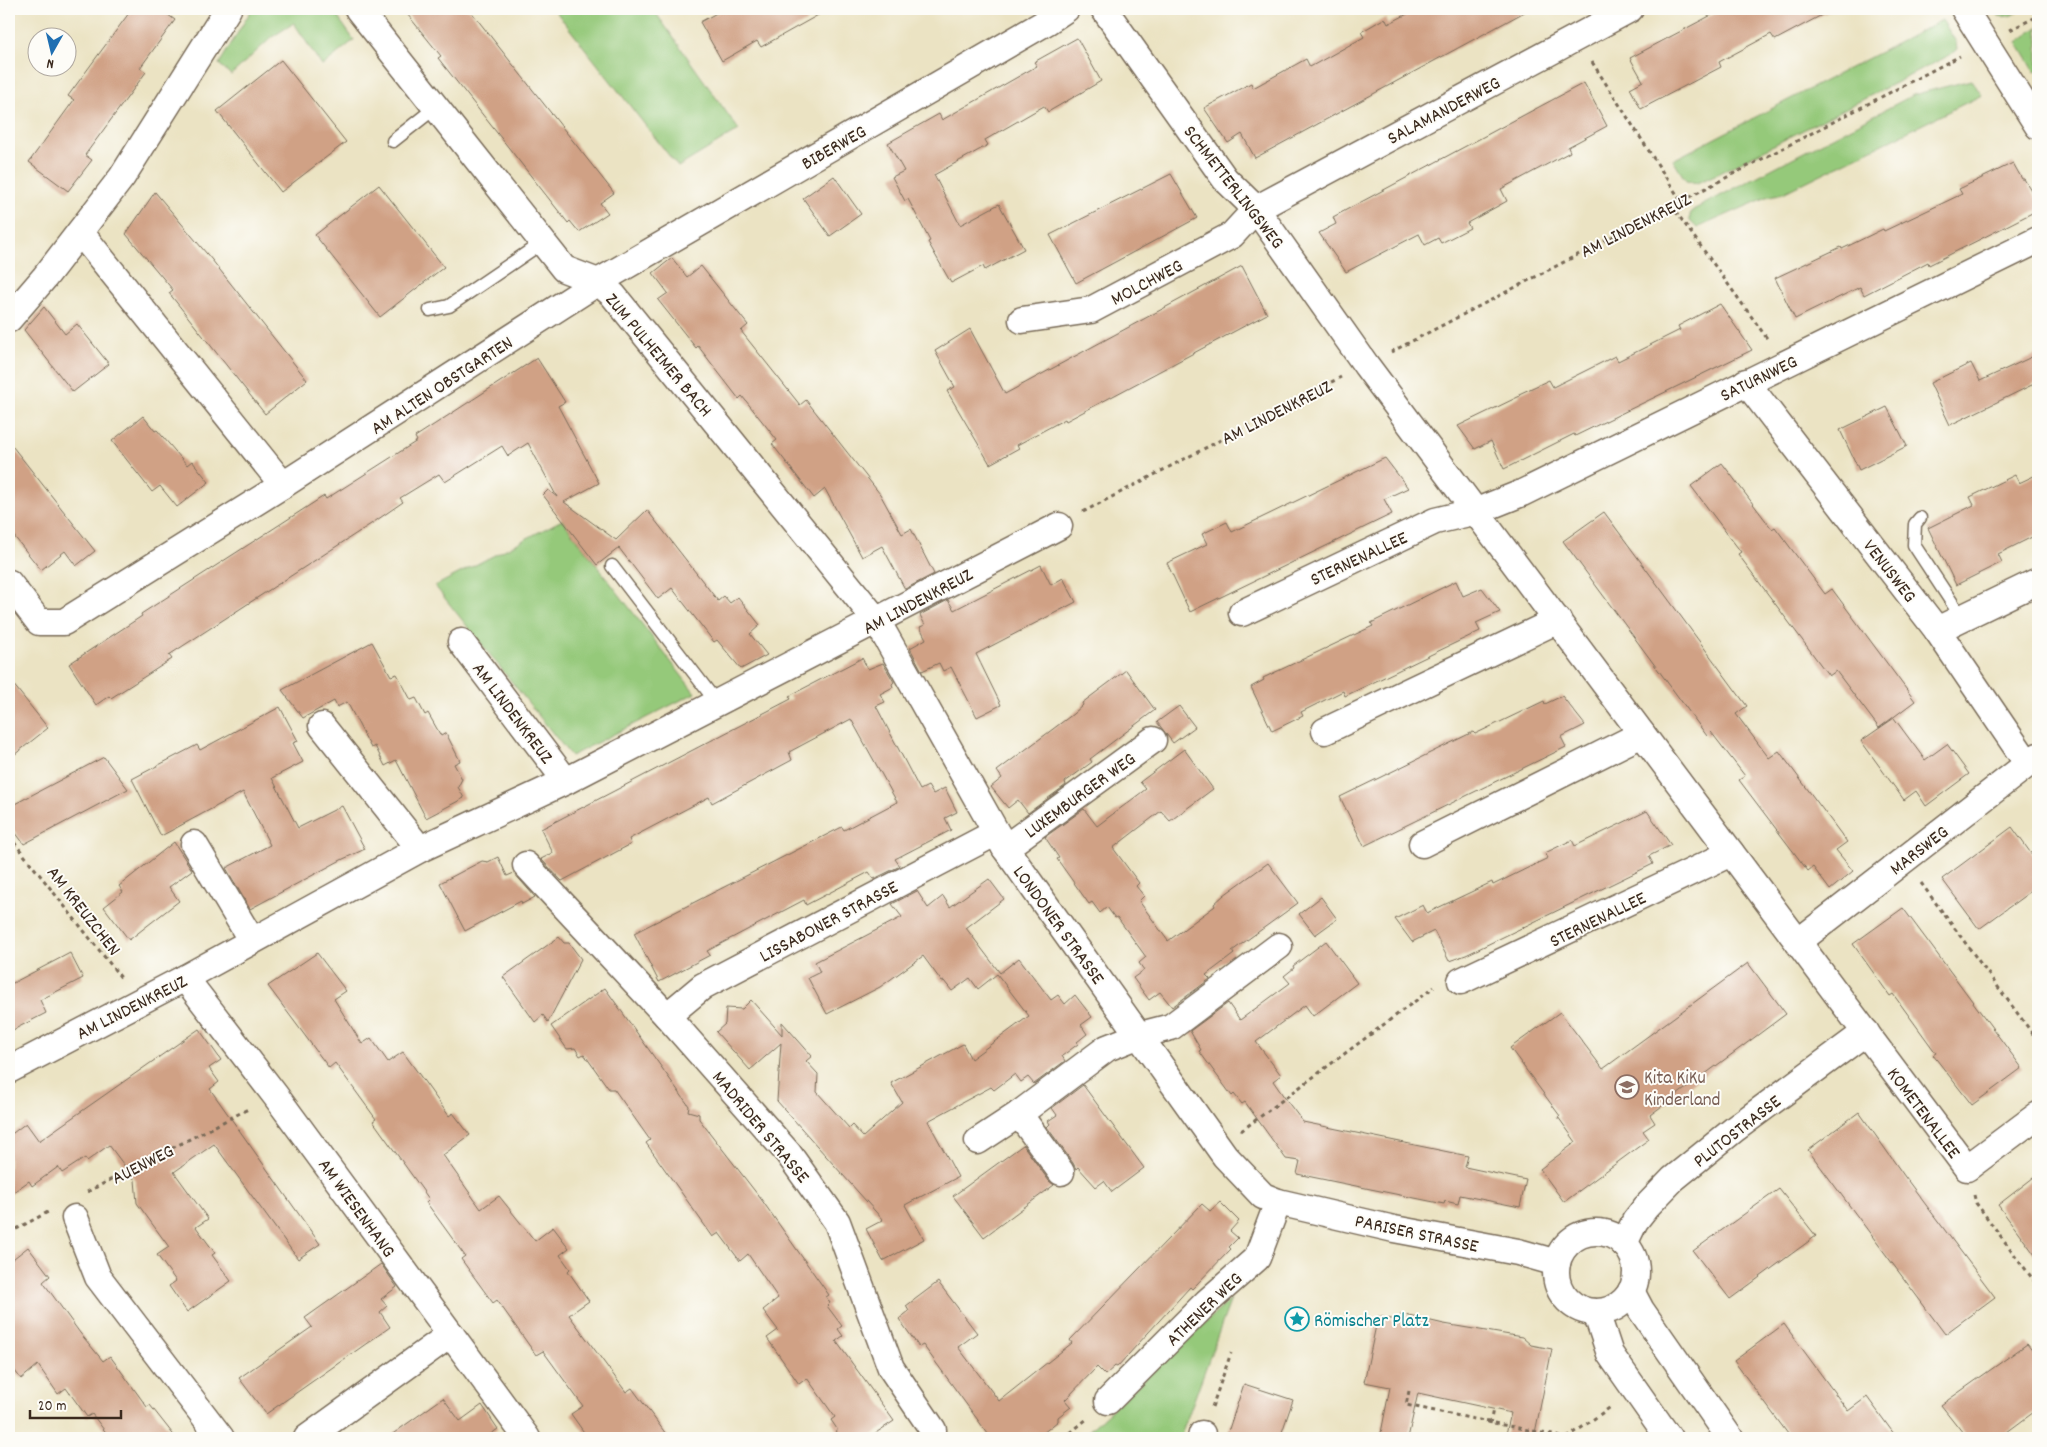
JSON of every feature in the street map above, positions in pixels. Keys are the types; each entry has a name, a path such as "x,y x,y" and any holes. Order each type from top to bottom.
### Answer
{"street":[{"path":"9,319 122,177 228,9"},
{"name":"ZUM PULHEIMER BACH","path":"358,9 564,269 598,282 614,295 877,621"},
{"name":"BIBERWEG","path":"598,282 1040,26 1066,9"},
{"name":"SCHMETTERLINGSWEG","path":"1104,9 1225,179 1256,209 1366,365"},
{"name":"SALAMANDERWEG","path":"1256,209 1576,38 1602,15 1630,9"},
{"path":"1964,9 2038,126"},
{"name":"MOLCHWEG","path":"1022,320 1091,310 1232,235 1256,209"},
{"path":"80,232 283,485"},
{"name":"SATURNWEG","path":"1477,511 1522,492 2038,240"},
{"name":"AM ALTEN OBSTGARTEN","path":"9,583 40,622 64,622 283,485 598,282"},
{"path":"1366,365 1866,1032"},
{"name":"VENUSWEG","path":"1746,382 1937,630 2033,760"},
{"name":"STERNENALLEE","path":"1242,612 1435,521 1477,511"},
{"name":"AM LINDENKREUZ","path":"9,1070 185,978 420,850 566,781 1059,526"},
{"path":"1937,630 2038,581"},
{"path":"1325,731 1558,620"},
{"name":"LONDONER STRASSE","path":"877,621 1000,840 1140,1034 1160,1066 1219,1148 1263,1196 1278,1202"},
{"name":"AM LINDENKREUZ","path":"461,642 566,781"},
{"path":"322,726 420,850"},
{"path":"1422,844 1642,734"},
{"name":"LUXEMBURGER WEG","path":"1000,840 1154,740"},
{"name":"MARSWEG","path":"1798,942 2033,760"},
{"name":"LISSABONER STRASSE","path":"667,1016 703,986 1000,840"},
{"path":"194,844 252,941"},
{"name":"STERNENALLEE","path":"1461,982 1731,853"},
{"name":"MADRIDER STRASSE","path":"526,865 667,1016 788,1153 837,1222 891,1368 933,1430"},
{"path":"978,1141 1019,1114 1107,1048 1140,1034 1171,1027 1279,946"},
{"name":"AM WIESENHANG","path":"185,978 275,1095 527,1438"},
{"name":"KOMETENALLEE","path":"1866,1032 1967,1168 2038,1115"},
{"name":"PLUTOSTRASSE","path":"1624,1244 1641,1214 1673,1179 1736,1128 1866,1032"},
{"path":"1019,1114 1061,1172"},
{"name":"PARISER STRASSE","path":"1278,1202 1394,1229 1518,1252 1557,1263"},
{"name":"ATHENER WEG","path":"1108,1401 1207,1302 1257,1258 1278,1202"},
{"path":"68,1208 98,1277 222,1438"},
{"path":"1591,1233 1603,1233 1614,1237 1624,1244 1632,1254 1635,1267 1635,1279 1631,1292 1616,1307 1605,1311 1594,1312 1572,1305 1558,1286 1556,1274 1557,1263 1569,1243 1580,1236 1591,1233"},
{"path":"1631,1292 1641,1310 1730,1438"},
{"path":"1594,1312 1610,1354 1669,1438"},
{"path":"306,1438 451,1334"}],"lane":[{"path":"393,141 436,107"},
{"path":"430,310 449,306 543,242"},
{"path":"1920,518 1914,524 1914,544 1962,618"},
{"path":"612,566 717,703"}],"path":[{"path":"1576,38 1681,201"},
{"name":"AM LINDENKREUZ","path":"1059,526 1119,492 1986,42"},
{"path":"1671,206 1785,364"},
{"name":"AM KREUZCHEN","path":"9,836 140,1002"},
{"path":"1904,860 2038,1041"},
{"path":"1219,1148 1446,978 1461,982"},
{"name":"AUENWEG","path":"9,1233 68,1208 275,1095"},
{"path":"1967,1168 1976,1202 2037,1280 2038,1286"},
{"path":"1201,1436 1231,1353"},
{"path":"1409,1391 1406,1406 1567,1438 1635,1390"},
{"path":"1490,1424 1493,1409"}],"green space":[{"path":"252,9 332,9 354,40 322,66 294,23 272,37 231,75 219,64"},
{"path":"554,9 653,9 739,130 678,167"},
{"path":"1995,9 2024,9 2012,15 1999,16"},
{"path":"1942,20 1956,42 1957,49 1950,55 1697,183 1686,181 1673,160"},
{"path":"2038,27 2038,70 2035,72 2017,42"},
{"path":"1971,80 1982,95 1783,193 1767,197 1697,228 1690,221 1690,215 1693,210 1913,95"},
{"path":"562,520 695,693 571,756 435,586"},
{"path":"1231,1299 1180,1438 1081,1438"}],"building":[{"path":"132,9 160,9 175,20 140,68 146,72 85,155 92,160 68,191 29,162 74,100 68,96"},
{"path":"403,9 469,9 614,193 600,203 608,213 579,232 570,221 568,223 438,58 441,56"},
{"path":"724,9 829,9 761,47 757,41 722,61 700,22"},
{"path":"1417,9 1530,9 1255,158 1242,134 1228,143 1204,108 1251,83 1253,88 1306,59 1310,67 1364,37 1361,32 1385,18 1388,24"},
{"path":"1723,9 1833,9 1775,40 1771,34 1719,62 1721,67 1641,109 1630,88 1643,81 1630,58"},
{"path":"1077,38 1101,81 1048,112 1044,106 985,140 988,145 934,175 960,225 999,204 1024,249 985,270 983,266 951,283 928,242 930,241 908,199 905,201 892,177 904,171 888,143 939,114 942,120 1037,66 1034,62"},
{"path":"281,60 346,142 281,192 217,111"},
{"path":"1584,83 1607,126 1568,147 1570,152 1501,189 1507,201 1467,223 1470,228 1441,243 1438,238 1425,245 1419,234 1346,272 1319,233 1336,224 1333,217"},
{"path":"2013,163 2038,201 2038,210 1929,265 1928,262 1864,295 1860,287 1795,319 1775,278 1841,247 1842,249 1883,229 1884,231 1962,194 1959,189"},
{"path":"1171,174 1197,218 1076,283 1050,235"},
{"path":"834,176 861,214 830,236 803,198"},
{"path":"379,185 444,267 380,317 315,235"},
{"path":"155,192 212,260 307,380 265,414 169,293 173,290 126,234"},
{"path":"672,258 687,277 701,266 748,325 741,331 800,405 806,400 880,494 902,534 911,529 934,574 905,589 882,546 862,557 825,489 814,498 772,444 777,440 742,396 739,399 698,346 696,348 658,300 668,293 653,273"},
{"path":"1242,266 1267,314 1066,421 1065,419 1017,445 1019,448 990,464 947,391 955,387 935,351 970,329 1005,394"},
{"path":"1720,304 1752,350 1575,436 1574,434 1504,469 1491,441 1475,449 1458,426 1549,380 1553,387 1615,356 1618,361 1680,330 1678,326"},
{"path":"44,307 65,334 77,324 109,364 73,392 24,330"},
{"path":"2038,354 2038,382 1950,425 1930,383 1971,363 1980,381"},
{"path":"537,358 565,402 558,406 599,483 564,502 616,540 647,510 718,601 724,596 730,603 738,597 760,625 750,634 767,655 741,669 717,640 714,642 672,588 658,599 619,548 597,565 543,495 548,490 557,497 528,443 508,456 502,446 445,482 439,474 400,498 403,502 374,522 169,655 172,659 111,698 109,696 96,705 69,664 142,616 141,614 324,496 326,499 417,441 415,437"},
{"path":"1887,407 1907,446 1859,470 1840,430"},
{"path":"143,416 187,465 192,461 209,482 177,507 160,486 152,492 112,441"},
{"path":"9,442 95,551 76,566 65,551 41,570 9,530"},
{"path":"1385,458 1408,488 1384,499 1392,514 1190,612 1167,563 1207,544 1202,534 1227,522 1232,532"},
{"path":"1722,463 1772,529 1775,527 1825,594 1832,589 1915,701 1879,728 1836,671 1829,676 1738,554 1741,552 1691,486"},
{"path":"2038,474 2038,534 1998,554 2002,562 1956,585 1928,528 1974,505 1970,497 2015,475 2019,483"},
{"path":"1604,512 1747,706 1736,714 1769,758 1779,751 1847,842 1836,850 1853,871 1830,890 1813,867 1808,871 1739,780 1745,776 1711,732 1707,736 1563,541"},
{"path":"1041,565 1051,585 1063,578 1076,602 976,654 1001,705 977,717 951,667 943,671 939,663 922,671 910,648 926,639 920,627 925,625 920,615 948,600 954,610"},
{"path":"1456,581 1463,596 1482,588 1500,612 1476,623 1480,631 1345,696 1343,691 1301,712 1303,716 1272,731 1251,687 1264,680 1263,678 1373,626 1371,623"},
{"path":"372,642 391,676 397,674 411,700 416,698 425,715 428,713 441,736 446,733 460,761 454,764 462,779 458,787 464,798 426,818 396,760 385,766 375,746 371,748 347,702 337,707 334,701 303,718 282,690"},
{"path":"862,658 868,669 883,663 894,682 892,684 893,687 880,694 885,702 876,706 920,790 928,786 933,794 945,788 957,812 945,818 951,830 895,859 900,866 874,879 869,872 806,905 804,900 707,951 710,955 659,982 634,933 842,827 844,830 897,802 851,719 789,752 792,760 712,803 709,797 629,839 631,844 562,881 541,859 553,853 541,829 791,699 789,696"},
{"path":"1126,670 1155,710 1090,759 1092,762 1065,782 1066,785 1028,813 1018,800 1008,808 991,787 1002,778 997,771 1073,714 1083,705 1082,703"},
{"path":"9,679 48,728 9,759"},
{"path":"1562,696 1585,725 1561,737 1566,747 1364,846 1340,797 1473,732 1475,734 1544,701 1545,704"},
{"path":"1179,706 1195,727 1173,743 1157,722"},
{"path":"280,707 298,741 293,743 303,762 272,778 298,828 342,806 365,849 250,909 226,868 270,845 243,792 161,836 132,779 197,745 200,750"},
{"path":"1894,718 1925,760 1947,744 1969,774 1926,806 1916,791 1904,800 1861,741"},
{"path":"1184,749 1213,789 1170,821 1161,811 1113,848 1139,883 1136,886 1144,896 1139,901 1168,941 1215,906 1214,904 1224,895 1268,863 1298,903 1232,951 1234,954 1206,975 1210,979 1172,1007 1160,992 1149,1000 1133,978 1144,970 1139,963 1146,957 1117,917 1115,918 1107,907 1100,913 1092,902 1089,904 1057,859 1059,858 1045,837 1084,809 1097,826 1146,789 1140,782"},
{"path":"104,757 128,789 24,844 9,824 9,807"},
{"path":"1647,811 1671,845 1649,856 1653,864 1466,955 1449,961 1434,931 1412,942 1395,919 1423,905 1427,913 1492,882 1493,885 1548,858 1545,853 1572,840 1575,846"},
{"path":"2012,827 2038,863 2038,886 1979,929 1942,879"},
{"path":"174,842 192,870 169,887 179,901 129,940 104,907 123,892 119,886"},
{"path":"498,857 507,876 514,873 535,897 522,904 521,901 465,931 440,883 482,861 488,862"},
{"path":"989,879 1004,899 966,928 1000,973 1019,958 1051,1000 1058,995 1065,1004 1075,995 1092,1017 1081,1025 1087,1034 1077,1042 1078,1044 1062,1056 1065,1061 1034,1084 1028,1077 1021,1082 1015,1074 994,1090 991,1087 928,1121 958,1177 905,1205 924,1239 883,1261 866,1229 883,1220 777,1101 781,1043 750,1070 716,1032 725,1024 726,1008 742,1009 751,1000 782,1035 782,1022 812,1056 806,1061 818,1074 817,1092 849,1128 852,1125 863,1137 902,1102 891,1083 963,1044 971,1059 1029,1016 997,974 978,989 970,978 952,991 944,981 942,982 923,956 880,987 827,1014 808,978 820,972 815,962 902,917 892,904 917,891 928,908 943,896 950,907"},
{"path":"1321,897 1337,919 1315,935 1299,914"},
{"path":"1903,908 2022,1068 1972,1105 1933,1055 1936,1053 1893,994 1890,996 1853,944"},
{"path":"559,937 564,943 569,943 581,959 548,1022 543,1015 535,1022 503,977"},
{"path":"1326,941 1357,983 1313,1016 1305,1005 1256,1042 1281,1075 1273,1081 1287,1101 1303,1122 1468,1156 1465,1167 1526,1180 1520,1207 1460,1195 1458,1204 1445,1201 1444,1204 1297,1174 1300,1161 1286,1159 1245,1102 1242,1104 1234,1094 1232,1096 1199,1051 1201,1050 1190,1031 1228,1003 1240,1020 1290,983 1284,976 1294,968 1293,966"},
{"path":"70,953 83,978 40,1000 46,1013 9,1032 9,985"},
{"path":"317,953 346,991 334,999 362,1044 371,1038 388,1062 403,1052 449,1116 453,1113 470,1135 443,1155 481,1209 499,1196 535,1241 553,1227 569,1248 560,1255 570,1269 568,1271 589,1301 569,1315 626,1392 632,1388 669,1438 588,1438 571,1414 583,1406 543,1351 536,1355 497,1300 493,1303 461,1259 465,1256 426,1202 429,1199 373,1121 376,1119 335,1063 329,1068 268,986"},
{"path":"1748,963 1786,1014 1650,1115 1655,1123 1643,1131 1649,1139 1564,1202 1540,1169 1576,1142 1558,1117 1560,1116 1510,1048 1560,1012 1603,1069"},
{"path":"605,988 689,1106 688,1111 699,1114 699,1119 761,1199 829,1295 826,1297 830,1303 827,1306 842,1326 838,1329 843,1336 836,1341 894,1421 868,1438 836,1438 837,1429 831,1420 835,1417 807,1378 799,1384 767,1338 778,1330 763,1310 778,1298 748,1254 740,1261 719,1233 713,1237 646,1143 650,1140 614,1089 609,1089 584,1054 580,1056 575,1048 567,1049 551,1026"},
{"path":"199,1029 221,1060 209,1068 219,1082 210,1089 320,1244 298,1259 214,1144 174,1172 208,1219 196,1227 215,1253 212,1255 231,1281 187,1312 169,1286 176,1281 157,1255 169,1247 137,1203 135,1180 109,1145 87,1161 85,1158 62,1173 58,1167 32,1186 29,1181 9,1195 9,1136 26,1123 39,1141"},
{"path":"1083,1085 1144,1168 1112,1192 1104,1181 1096,1187 1078,1167 1076,1169 1047,1127 1050,1124 1048,1121 1057,1115 1052,1108"},
{"path":"1859,1112 1995,1297 1945,1334 1808,1150"},
{"path":"1023,1145 1049,1181 1054,1185 984,1237 953,1196"},
{"path":"2038,1174 2038,1259 1998,1205"},
{"path":"1779,1189 1816,1236 1730,1299 1693,1251"},
{"path":"1220,1202 1239,1221 1230,1231 1238,1238 1229,1247 1231,1249 1192,1289 1190,1287 1117,1367 1115,1366 1105,1375 1097,1367 1065,1400 1071,1407 1058,1417 1058,1421 1037,1438 991,1438 923,1345 919,1347 899,1319 909,1311 906,1306 938,1282 977,1333 958,1347 999,1401 1072,1343 1070,1340 1202,1204 1210,1211"},
{"path":"28,1247 50,1276 43,1282 80,1333 103,1361 110,1356 147,1407 150,1405 176,1438 110,1438 92,1414 87,1417 66,1388 58,1394 38,1365 21,1379 9,1363 9,1262"},
{"path":"381,1264 397,1287 381,1299 387,1306 380,1312 390,1327 266,1414 239,1378 312,1327 305,1318"},
{"path":"1401,1314 1444,1324 1522,1337 1531,1345 1552,1349 1534,1438 1505,1438 1511,1413 1418,1393 1408,1438 1380,1438 1390,1387 1364,1382 1378,1316 1400,1321"},
{"path":"1784,1324 1848,1411 1867,1397 1897,1438 1791,1438 1734,1361"},
{"path":"2027,1344 2038,1358 2038,1409 1999,1438 1967,1438 1941,1405"},
{"path":"1244,1384 1293,1400 1280,1438 1226,1438"},
{"path":"443,1398 460,1421 482,1405 498,1429 485,1438 387,1438"}],"place":[{"name":"Kita KiKu Kinderland","path":"1627,1087"},
{"name":"Römischer Platz","path":"1297,1319"}]}
